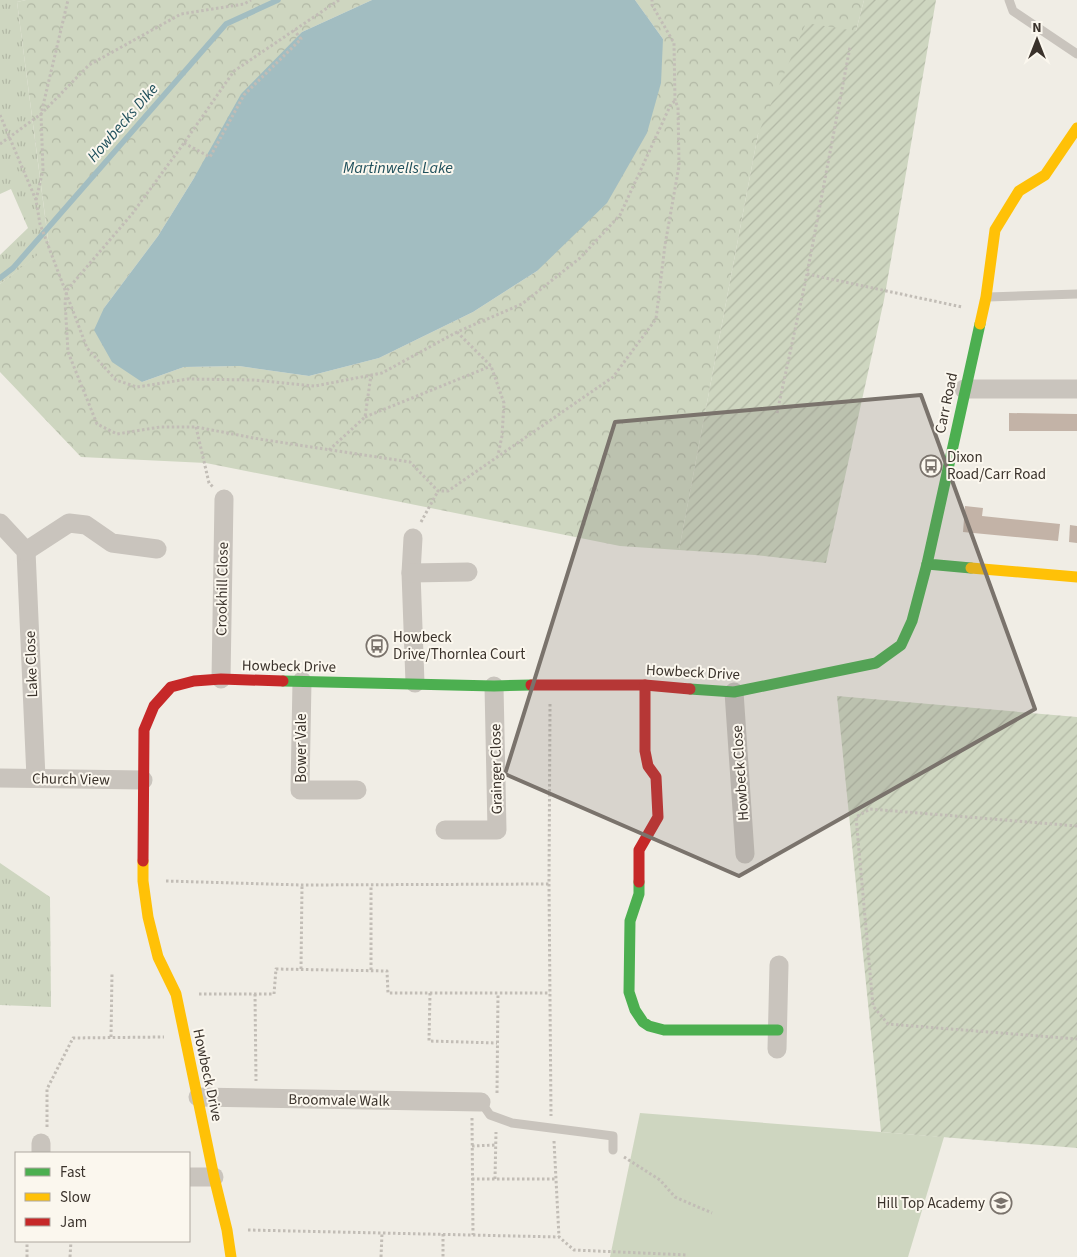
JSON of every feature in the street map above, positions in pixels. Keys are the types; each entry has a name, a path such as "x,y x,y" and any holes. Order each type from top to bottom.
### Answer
{"street":[{"name":"Carr Road","path":"927,564 964,388 986,297 995,230 1019,191 1045,175 1077,128"},
{"path":"964,388 1077,389"},
{"name":"Crookhill Close","path":"221,679 224,499"},
{"path":"0,522 26,551 69,523 86,525 112,543 157,549"},
{"path":"413,538 411,573 415,683"},
{"name":"Lake Close","path":"26,551 36,778"},
{"path":"927,564 1077,577"},
{"name":"Howbeck Drive","path":"231,1257 227,1230 214,1177 176,994 158,956 148,917 142,881 144,730 154,706 171,687 194,680 221,679 494,686 551,684 645,685 734,692 876,663 901,646 912,621 927,564"},
{"path":"411,573 468,572"},
{"name":"Bower Vale","path":"302,682 300,790 356,790"},
{"path":"645,685 644,751 648,766 656,777 658,818 639,850 639,894 630,922 629,992 631,1001 640,1018 648,1025 664,1030 778,1030"},
{"name":"Grainger Close","path":"445,830 497,830 494,686"},
{"name":"Howbeck Close","path":"734,692 746,854"},
{"name":"Church View","path":"0,778 142,780"},
{"path":"777,1049 779,965"},
{"name":"Broomvale Walk","path":"198,1097 476,1102"},
{"path":"190,1177 214,1177"}],"lane":[{"path":"1009,0 1013,11 1077,54"},
{"path":"986,297 1077,294"},
{"path":"476,1102 490,1115 512,1123 613,1136 613,1150"}],"path":[{"path":"36,200 43,170 41,114 68,0"},
{"path":"0,144 41,114 89,65 181,14 244,4 251,0"},
{"path":"339,0 234,71 132,214 67,290 65,301 68,352 96,424 117,434 160,427 196,427 410,462 438,491 448,491 613,377 656,319 664,245 678,166 678,106 675,101 674,43 652,5 652,0"},
{"path":"184,143 210,157 244,95 301,39 294,30"},
{"path":"777,413 807,274 850,47"},
{"path":"0,115 36,200 40,224 67,290 87,348 116,380 137,387 188,379 254,380 315,386 382,372 457,332 522,304 580,258 620,215 671,104 675,101"},
{"path":"807,274 982,311"},
{"path":"457,332 490,366 504,403 502,436 498,455"},
{"path":"328,450 366,417 490,366"},
{"path":"366,417 372,375"},
{"path":"196,427 209,483 224,499"},
{"path":"413,538 438,491"},
{"path":"551,684 549,884 551,1128 554,1142 559,1237"},
{"path":"1077,826 870,809 856,817 873,1006 888,1024 1077,1039"},
{"path":"142,881 302,886 549,884"},
{"path":"370,970 372,885"},
{"path":"301,969 302,886"},
{"path":"176,994 274,994 276,969 387,971 388,993 550,993"},
{"path":"111,1037 112,974"},
{"path":"430,993 429,1042 497,1043"},
{"path":"495,1179 498,993"},
{"path":"255,994 256,1098"},
{"path":"41,1148 47,1138 47,1089 73,1038 185,1036"},
{"path":"473,1235 472,1146 476,1102"},
{"path":"472,1146 496,1146"},
{"path":"613,1150 660,1180 675,1197 712,1213"},
{"path":"472,1179 556,1179"},
{"path":"227,1230 559,1237 574,1250 688,1255"},
{"path":"381,1257 382,1233"},
{"path":"443,1234 443,1257"},
{"path":"27,1242 27,1257"},
{"path":"70,1257 71,1242"}],"highlighted area":[{"path":"921,395 1035,709 739,876 505,774 615,422"}],"green space":[{"path":"0,0 26,0 17,2 49,247 0,284 0,255 28,228 11,189 0,194"},
{"path":"26,0 372,0 302,32 194,178 158,236 104,308 142,382 184,367 239,366 309,376 379,358 473,312 537,271 663,39 635,0 864,0 856,31 758,134 679,550 620,546 206,463 81,457 0,372 0,284 49,246 17,2"},
{"path":"864,0 936,0 884,300 826,563 755,555 679,550 758,134 806,23 856,31"},
{"path":"837,696 1077,717 1077,1148 881,1132"},
{"path":"0,863 50,897 51,1007 0,1005"},
{"path":"640,1113 944,1137 908,1257 610,1257"}],"water":[{"name":"Martinwells Lake","path":"372,0 635,0 663,39 661,83 647,133 607,203 537,271 473,312 379,358 309,376 239,366 184,367 142,382 112,362 94,330 104,308 158,236 194,178 241,94 302,32"}],"building":[{"path":"1009,413 1077,414 1077,431 1009,431"},
{"path":"965,506 983,508 982,516 1060,524 1058,541 963,532"},
{"path":"1070,525 1077,526 1077,543 1069,542"}],"waterway":[{"name":"Howbecks Dike","path":"0,278 13,268 226,24 278,0"}],"traffic: fast":[{"path":"971,568 927,564 980,324"},
{"path":"690,689 734,692 876,663 901,645 912,621 927,564"},
{"path":"283,681 494,686 531,685"},
{"path":"639,882 639,894 630,921 629,992 635,1010 643,1022 649,1026 664,1030 778,1030"}],"traffic: slow":[{"path":"980,324 986,297 995,230 1019,191 1045,175 1077,128"},
{"path":"971,568 1077,577"},
{"path":"143,861 143,881 148,917 158,957 176,994 214,1177 227,1230 231,1257"}],"traffic: jam":[{"path":"143,861 144,730 154,706 171,687 194,681 221,679 283,681"},
{"path":"531,685 645,685 690,689"},
{"path":"639,882 639,850 658,817 656,777 648,766 645,751 645,685"}],"place":[{"name":"Dixon Road/Carr Road","path":"931,466"},
{"name":"Howbeck Drive/Thornlea Court","path":"377,646"},
{"name":"Hill Top Academy","path":"1001,1203"}]}
